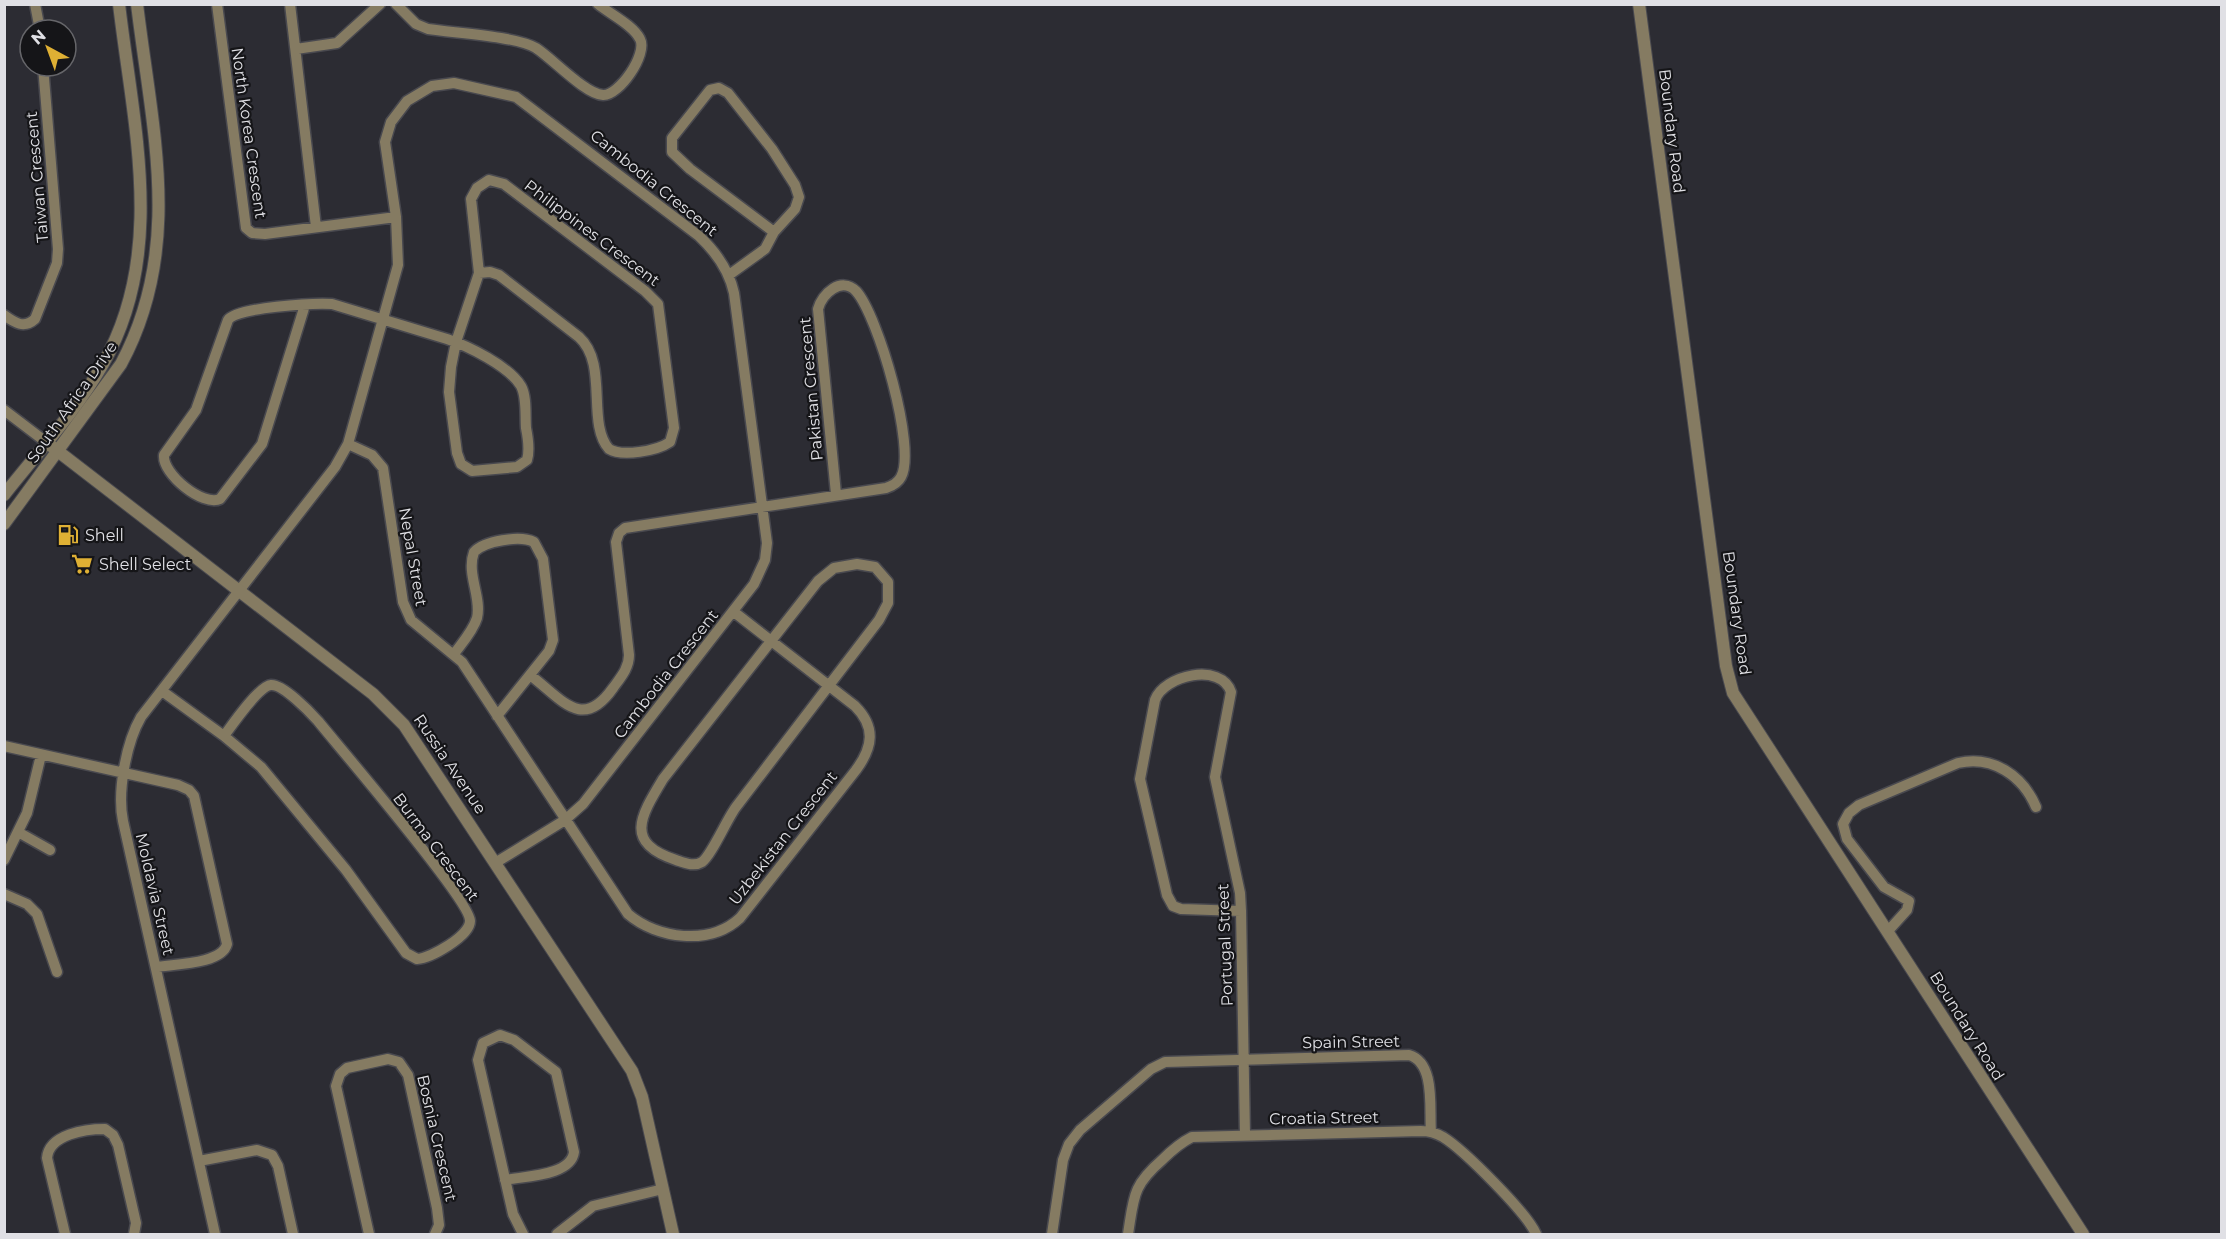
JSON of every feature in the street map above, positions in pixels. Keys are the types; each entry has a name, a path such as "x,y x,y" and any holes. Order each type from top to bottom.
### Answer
{"street":[{"name":"South Africa Drive","path":"4,495 103,364 124,321 136,277 141,241 142,204 119,4"},
{"name":"South Africa Drive","path":"4,524 107,387 129,350 146,310 154,274 160,208 137,4"},
{"name":"North Korea Crescent","path":"217,4 246,228 257,235 396,218"},
{"path":"290,4 316,227"},
{"path":"296,49 337,43 380,4"},
{"path":"396,4 416,24 428,29 533,47 590,89 606,95 614,92 623,82 641,55 642,46 636,34 598,4"},
{"name":"Boundary Road","path":"1639,4 1729,681 1744,714 1888,931 2021,1143 2083,1234"},
{"name":"Taiwan Crescent","path":"4,315 19,324 28,324 35,319 58,255 44,78"},
{"name":"Cambodia Crescent","path":"240,591 334,467 348,444 398,265 396,218 386,142 391,122 407,101 422,90 443,84 466,84 510,94 541,113 699,236 717,255 729,275 734,293 767,543 765,560 754,584 734,612 590,796 565,820 495,863"},
{"path":"729,275 756,258 765,249 774,232 795,209 798,192 772,148 728,93 719,88 710,90 672,138 671,149 681,162 774,232"},
{"name":"Philippines Crescent","path":"456,342 484,356 522,388 529,453 527,460 520,465 472,471 464,467 459,460 449,392 456,342 478,273 471,199 482,183 494,180 504,184 645,291 658,304 674,428 671,441 661,447 622,452 609,449 602,435 590,349 579,337 498,275 490,272 478,273"},
{"name":"Pakistan Crescent","path":"530,675 580,710 590,710 598,706 625,672 629,659 616,549 619,533 625,528 891,486 901,477 904,462 902,433 885,351 860,297 854,289 845,286 835,288 825,294 818,309 836,494"},
{"path":"305,305 262,444 220,499 206,500 178,481 166,468 164,459 167,449 196,410 225,325 234,314 305,305 332,304 456,342"},
{"path":"4,410 46,442"},
{"name":"Russia Avenue","path":"46,442 373,694 399,718 632,1071 642,1097 673,1234"},
{"name":"Nepal Street","path":"348,444 372,455 383,468 405,610 415,624 454,654 565,820"},
{"path":"454,654 474,624 477,614 472,565 474,552 489,544 530,540 541,552 554,634 549,651 497,716"},
{"path":"866,564 881,571 888,582 890,591 885,609 736,807 704,861 690,864 648,848 642,840 641,831 653,795 771,641 818,581 830,570 839,566 866,564"},
{"name":"Moldavia Street","path":"215,1234 120,807 136,726 240,591"},
{"name":"Uzbekistan Crescent","path":"565,820 619,902 639,923 675,936 707,935 724,929 746,911 864,759 871,739 868,722 855,706 734,612"},
{"name":"Portugal Street","path":"1241,911 1187,910 1172,903 1167,895 1140,779 1155,700 1164,685 1211,674 1218,676 1229,687 1231,699 1215,777 1237,875 1241,911 1245,1135"},
{"name":"Burma Crescent","path":"162,691 224,736 261,767 346,870 406,953 417,959 430,956 467,930 470,923 468,912 432,861 318,722 299,703 276,686 264,687 224,736"},
{"path":"4,746 185,788 194,796 228,939 224,952 214,957 156,967"},
{"path":"4,860 27,813 41,754"},
{"path":"1888,931 1906,910 1909,901 1884,887 1847,839 1843,824 1849,813 1859,805 1958,763 1970,761 2014,773 2027,788 2036,807"},
{"path":"18,832 50,850"},
{"path":"4,894 27,904 37,914 57,972"},
{"path":"505,1180 563,1168 571,1161 574,1152 556,1072 514,1040 500,1035 483,1043 478,1060 505,1180 514,1220 523,1234"},
{"name":"Spain Street","path":"1052,1234 1065,1153 1080,1130 1159,1064 1180,1061 1413,1057 1426,1070 1431,1132"},
{"name":"Bosnia Crescent","path":"369,1234 336,1092 337,1080 347,1068 392,1059 403,1065 408,1075 437,1208 439,1225 435,1234"},
{"path":"65,1234 48,1153 52,1145 61,1138 99,1129 108,1130 118,1145 136,1223 134,1234"},
{"path":"1431,1132 1455,1147 1520,1209 1536,1234"},
{"name":"Croatia Street","path":"1128,1234 1133,1200 1140,1181 1178,1146 1192,1137 1431,1132"},
{"path":"199,1161 257,1150 272,1155 278,1166 293,1234"},
{"path":"556,1234 593,1206 663,1189"}],"place":[{"name":"Shell","path":"68,535"},
{"name":"Shell Select","path":"82,564"}]}
